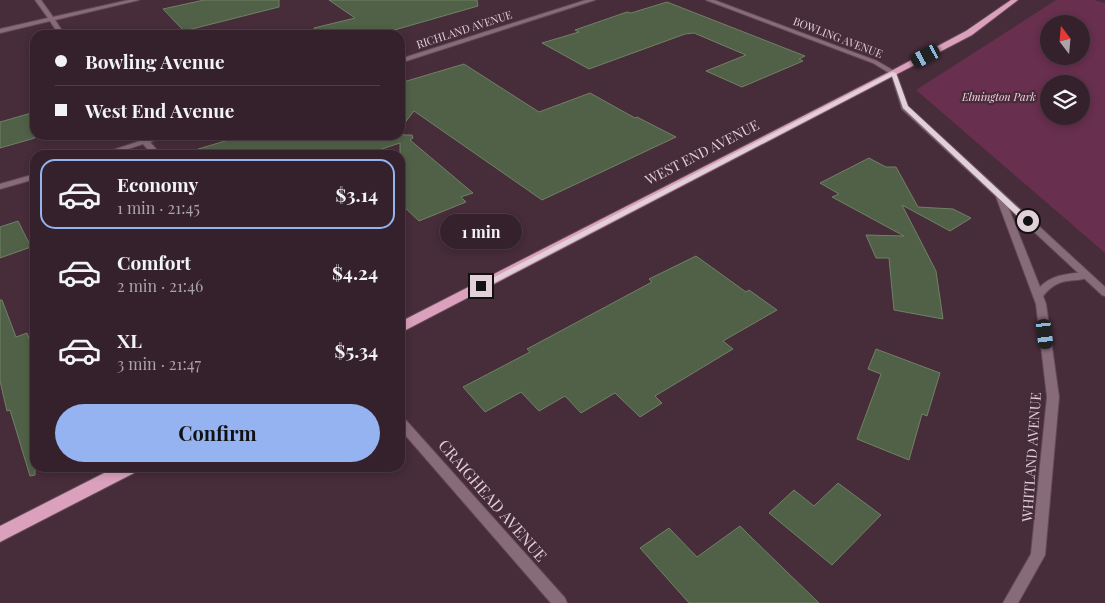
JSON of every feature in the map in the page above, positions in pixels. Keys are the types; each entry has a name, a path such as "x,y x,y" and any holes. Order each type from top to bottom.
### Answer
{"main road":[{"name":"WEST END AVENUE","path":"405,325 970,33 1016,0"},
{"path":"0,534 120,472"}],"street":[{"path":"38,0 58,30"},
{"path":"0,31 136,0"},
{"name":"RICHLAND AVENUE","path":"405,59 592,0"},
{"name":"BOWLING AVENUE","path":"709,0 876,62 894,73 905,107 1105,293"},
{"path":"114,150 137,140"},
{"path":"144,140 153,150"},
{"path":"0,187 30,178"},
{"name":"WHITLAND AVENUE","path":"999,194 1041,304 1053,397 1038,555 1010,603"},
{"path":"1038,296 1048,282 1063,277 1086,275"},
{"name":"CRAIGHEAD AVENUE","path":"405,427 560,603"}],"green space":[{"name":"Elmington Park","path":"1056,0 1094,0 1105,3 1105,253 916,90"}],"building":[{"path":"204,0 279,0 279,7 188,30 183,30 163,9"},
{"path":"329,0 477,0 478,6 394,30 314,30 314,28 355,18"},
{"path":"667,2 805,56 799,59 803,61 742,87 706,71 746,55 694,33 685,34 589,69 542,43 579,32 575,30 627,12 631,13"},
{"path":"464,64 539,112 590,93 635,118 637,117 676,137 542,200 414,111 405,123 405,82"},
{"path":"30,113 30,139 0,148 0,122"},
{"path":"405,135 412,135 413,138 410,140 473,193 461,197 466,202 419,221 405,208 405,150 400,150 400,143 379,150 195,150 228,140 405,140"},
{"path":"869,158 886,167 896,167 918,207 953,209 971,218 950,231 902,205 936,271 943,319 894,310 889,258 876,258 866,235 904,236 832,197 839,194 820,183"},
{"path":"18,221 30,247 0,258 0,227"},
{"path":"696,256 746,292 749,290 777,310 723,341 733,349 655,396 662,403 640,417 615,393 581,413 565,396 539,411 521,392 485,412 463,387 530,352 527,349 652,282 649,279"},
{"path":"0,300 2,300 16,337 27,333 30,341 30,472 35,472 35,475 30,476 10,410 7,411 0,381"},
{"path":"876,349 940,373 927,416 922,414 909,460 857,439 881,374 868,369"},
{"path":"838,483 881,515 832,565 769,513 794,490 814,506"},
{"path":"740,526 819,603 689,603 640,548 669,528 697,557"}],"route":[{"path":"481,286 894,73 905,107 1028,221"}]}
